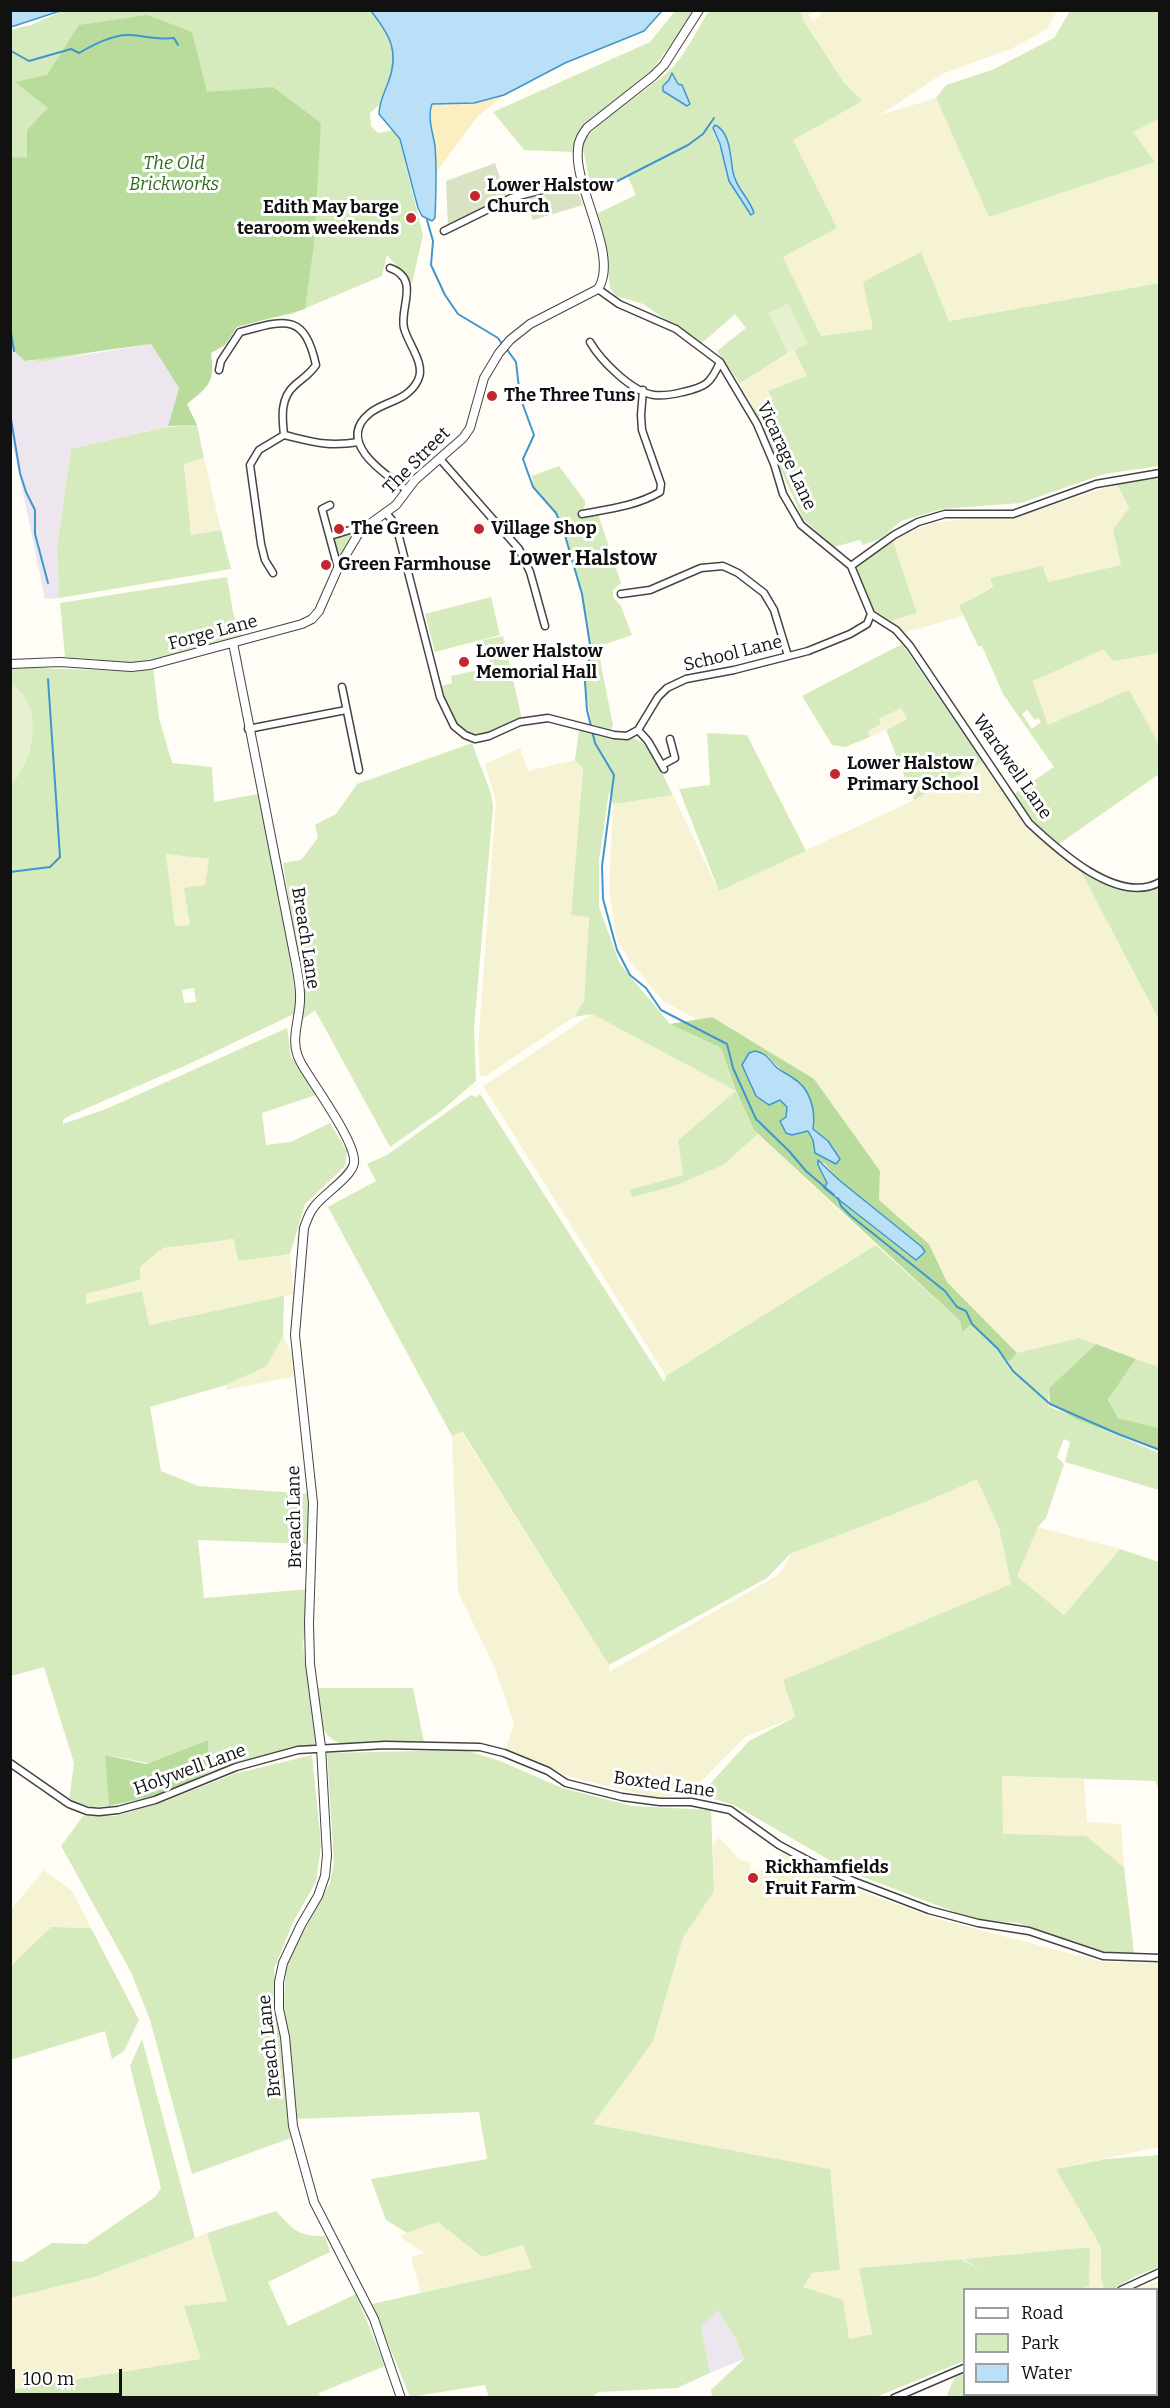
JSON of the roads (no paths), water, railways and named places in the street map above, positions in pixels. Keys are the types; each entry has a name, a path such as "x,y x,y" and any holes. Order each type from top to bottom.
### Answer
{"street":[{"path":"598,289 602,278 602,256 577,157 579,140 587,128 664,65 699,10"},
{"path":"444,231 511,198 584,183"},
{"path":"390,268 396,270 406,282 404,327 420,366 419,379 406,395 369,413 359,428 359,442 368,458 407,490"},
{"name":"The Street","path":"367,525 396,505 426,469 463,438 470,428 484,378 510,340 530,324 598,289"},
{"name":"Vicarage Lane","path":"598,289 619,304 676,329 720,362 757,424 783,494 801,525 850,566 871,614"},
{"path":"219,370 221,361 240,332 291,323 302,329 312,345 316,365 284,399 282,417 284,435"},
{"path":"590,342 599,357 607,364 643,390 654,395 698,389 712,381 720,362"},
{"path":"582,514 647,500 660,492 661,484 642,430 640,415 643,390"},
{"path":"273,573 265,560 261,544 250,465 259,450 284,435 318,445 359,442"},
{"path":"440,459 519,549 530,572 545,626"},
{"path":"850,566 910,526 945,514 1013,514 1096,484 1160,473"},
{"path":"330,505 322,509 338,568"},
{"path":"386,513 396,525 438,692 455,727 466,736 476,739 489,736 520,722 548,718 627,736 638,730 648,741 663,767 675,758 670,739"},
{"path":"330,536 367,525"},
{"name":"Forge Lane","path":"10,664 60,662 131,667 150,665 302,624 312,619 320,608 338,568 360,531 367,525"},
{"path":"841,557 858,559"},
{"path":"621,594 650,590 700,568 723,566 738,573 764,593 774,610 788,656"},
{"name":"School Lane","path":"638,730 658,697 667,688 686,679 788,656 850,634 867,624 871,614"},
{"name":"Wardwell Lane","path":"871,614 896,630 910,646 1029,824 1050,843 1100,879 1136,888 1150,887 1160,882"},
{"name":"Breach Lane","path":"233,643 248,729 296,964 300,1000 294,1032 296,1048 300,1062 338,1122 353,1155 354,1163 347,1174 313,1208 304,1227 295,1335 313,1503 310,1664 321,1747 327,1855 325,1876 318,1896 289,1948 279,1982 279,2009 285,2037 293,2126 314,2202 374,2319 401,2397"},
{"path":"342,687 359,770"},
{"path":"248,729 346,710"},
{"name":"Boxted Lane","path":"321,1747 461,1746 480,1747 504,1753 548,1771 566,1783 660,1802 691,1802 730,1810 779,1845 809,1861 853,1881 929,1910 978,1923 1029,1931 1103,1956 1160,1958"},
{"name":"Holywell Lane","path":"10,1763 69,1804 87,1811 99,1812 118,1810 155,1800 236,1767 298,1750 321,1747"},
{"path":"1123,2288 1160,2272"},
{"path":"894,2397 963,2368"}],"water":[{"path":"11,10 60,10 60,11 11,27"},
{"path":"371,11 662,11 644,31 565,63 504,95 474,103 432,104 430,120 435,146 436,173 435,218 432,221 422,216 418,208 400,139 379,114 391,72 393,53 388,36"},
{"path":"672,73 678,84 682,85 690,104 687,106 663,91 663,86"},
{"path":"715,125 720,128 727,139 733,172 752,207 754,213 751,215 729,181 720,144 713,128"},
{"path":"755,1051 765,1055 777,1068 799,1082 804,1088 814,1114 813,1129 828,1141 840,1159 836,1164 815,1153 813,1140 808,1131 792,1135 786,1133 780,1121 786,1117 787,1107 780,1100 769,1105 756,1096 742,1065 749,1053"},
{"path":"818,1160 839,1180 922,1247 925,1252 916,1260 824,1188 827,1183 818,1165"}],"waterway":[{"path":"11,51 29,61 71,49 79,53 103,41 124,35 174,38 178,45"},
{"path":"596,192 688,145 703,134 714,118"},
{"path":"427,220 433,241 431,265 445,295 458,314 498,338 502,344"},
{"path":"10,327 14,351"},
{"path":"506,348 516,362 520,397 534,435 523,459 533,487 556,513 564,532 582,594 591,651 585,682 587,710 595,743 614,775 602,866 603,899 617,950 630,975 646,988 661,1010 727,1044 733,1068 756,1119 806,1171 834,1195"},
{"path":"11,419 20,473 35,510 35,534 48,583"},
{"path":"10,872 50,867 60,857 48,679"},
{"path":"838,1198 841,1206 851,1216 945,1291 957,1307 966,1311 972,1324 998,1349 1013,1371 1050,1404 1160,1450"}],"place":[{"name":"Lower Halstow Church","path":"475,196"},
{"name":"Edith May barge tearoom weekends","path":"411,218"},
{"name":"The Three Tuns","path":"492,396"},
{"name":"The Green","path":"339,529"},
{"name":"Village Shop","path":"479,529"},
{"name":"Green Farmhouse","path":"326,565"},
{"name":"Lower Halstow Memorial Hall","path":"464,662"},
{"name":"Lower Halstow Primary School","path":"835,774"},
{"name":"Rickhamfields Fruit Farm","path":"753,1878"}],"district":[{"name":"Lower Halstow","path":"583,559"}],"park label":[{"name":"The Old Brickworks","path":"174,174"}]}
